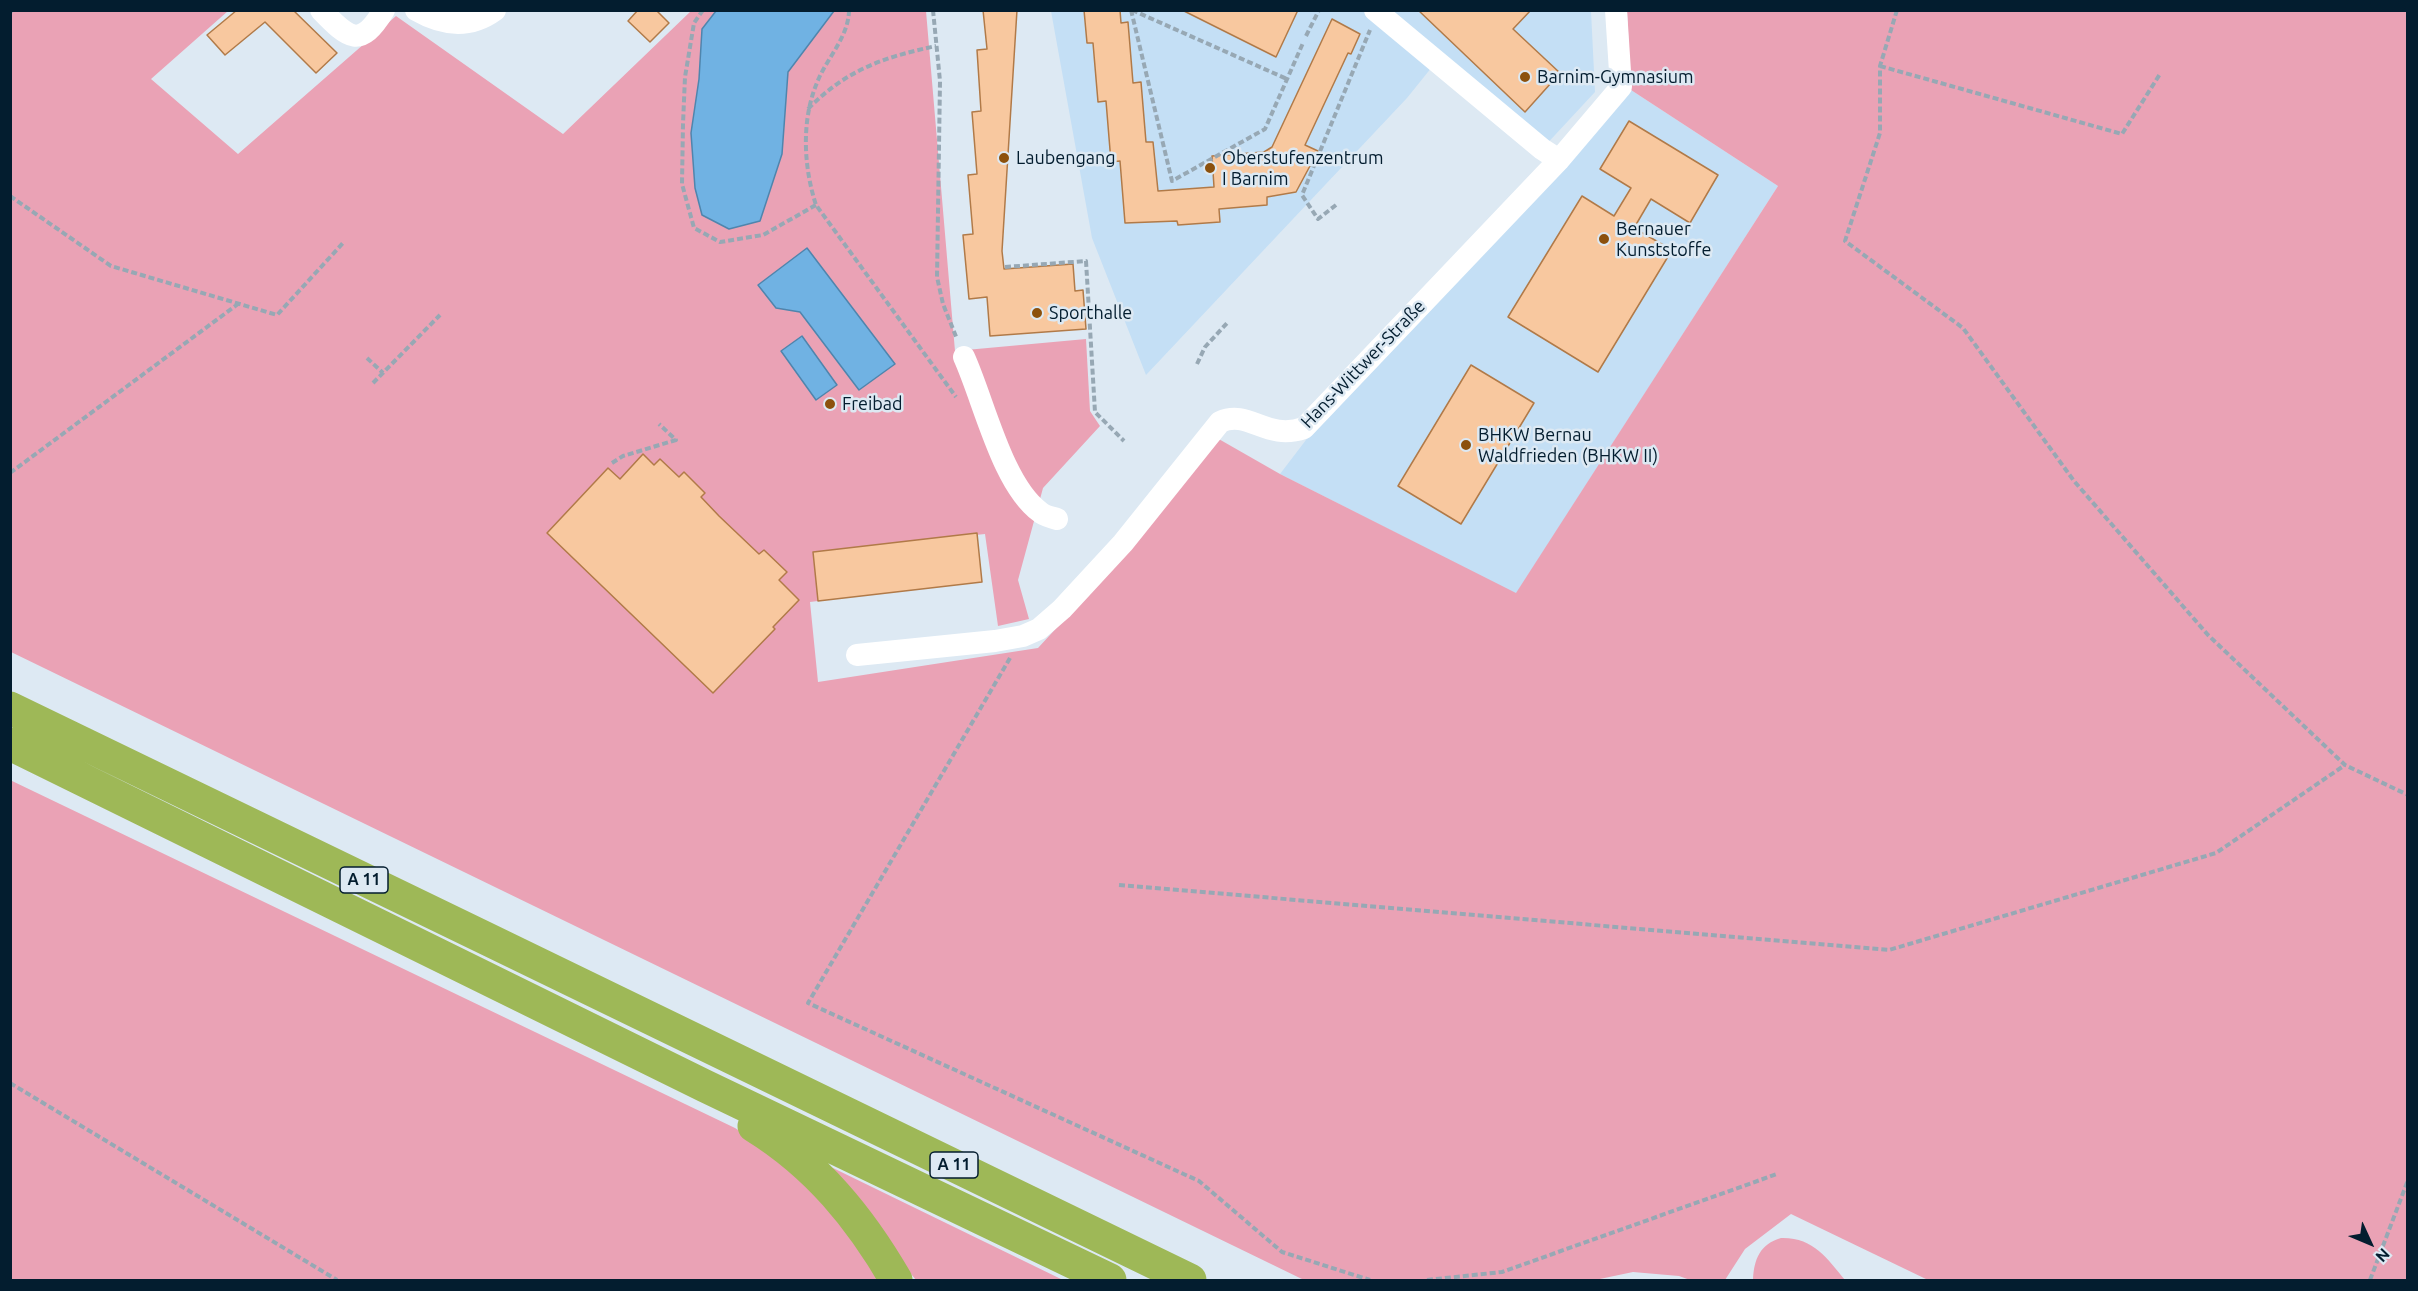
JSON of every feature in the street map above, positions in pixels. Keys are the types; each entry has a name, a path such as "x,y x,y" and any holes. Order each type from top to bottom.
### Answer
{"highway":[{"name":"A 11","path":"10,708 718,1049 1190,1281"},
{"name":"A 11","path":"10,744 705,1086 1110,1281"},
{"path":"705,1086 723,1108 780,1143 828,1185 866,1231 896,1281"}],"street":[{"path":"321,10 346,34 355,38 364,36 372,29 384,10"},
{"path":"416,10 432,19 456,24 475,22 495,10"},
{"name":"Hans-Wittwer-Straße","path":"857,655 1023,636 1039,629 1062,609 1123,543 1220,422 1230,418 1240,418 1281,433 1304,428 1559,160 1621,87 1616,10"},
{"path":"1376,11 1542,149 1559,160"},
{"path":"964,357 1007,467 1020,492 1041,513 1057,519"}],"path":[{"path":"703,10 694,23 685,77 683,124 682,184 694,228 720,242 763,235 816,205"},
{"path":"849,10 849,22 819,78 807,110 807,176 816,205 958,399"},
{"path":"933,10 940,81 937,277 943,304 964,357"},
{"path":"1131,10 1287,79"},
{"path":"1131,10 1172,181 1265,129 1302,43"},
{"path":"1306,36 1319,10"},
{"path":"1898,10 1880,66 1880,133 1845,242 1963,328 2074,481 2208,636 2345,765 2408,795"},
{"path":"1336,205 1317,219 1302,195 1376,11"},
{"path":"807,110 830,87 888,56 936,46"},
{"path":"1880,66 2122,134 2160,74"},
{"path":"10,196 111,267 277,315 343,243"},
{"path":"1005,267 1086,261 1095,412 1124,441"},
{"path":"10,473 217,317 239,304"},
{"path":"373,383 440,315"},
{"path":"1197,364 1205,347 1228,322"},
{"path":"368,358 383,373"},
{"path":"612,463 624,456 676,440 659,424"},
{"path":"1023,636 808,1003 1199,1181 1282,1252 1370,1281"},
{"path":"1119,885 1889,950 2216,853 2345,765"},
{"path":"10,1083 337,1281"},
{"path":"1427,1281 1502,1272 1777,1174"},
{"path":"2370,1281 2408,1180"}],"shaded area":[{"path":"10,11 228,11 151,79 238,154 396,16 563,134 691,11 716,11 702,29 699,79 691,133 695,188 782,154 788,72 834,11 926,11 955,351 1086,339 1090,411 1100,426 1043,488 1018,580 1029,619 998,626 985,534 813,552 818,601 810,602 818,682 1038,648 1122,557 1217,438 1280,474 1516,593 1778,186 1631,90 1627,11 2407,11 2407,1280 1928,1280 1791,1214 1745,1249 1725,1280 1690,1280 1679,1276 1633,1272 1595,1280 1304,1280 11,652"},
{"name":"Oberstufenzentrum I Barnim","path":"1051,11 1591,11 1595,92 1542,149 1436,62 1407,98 1146,375 1092,238"},
{"path":"1631,90 1778,186 1516,594 1280,474 1309,436 1587,130"},
{"path":"10,780 735,1128 793,1165 832,1207 881,1280 11,1280"},
{"path":"823,1166 833,1168 1063,1280 916,1280"},
{"path":"1781,1238 1802,1241 1811,1245 1845,1280 1753,1280 1755,1265 1763,1248"}],"water":[{"path":"716,11 834,11 788,72 782,154 760,221 729,229 702,215 695,188 691,133 699,79 702,29"},
{"path":"807,248 895,364 859,390 800,312 776,308 758,285"},
{"path":"802,336 837,385 816,400 781,351"}],"building":[{"path":"237,10 293,10 337,53 316,73 265,22 225,55 207,35"},
{"path":"638,10 656,10 669,23 650,42 628,21"},
{"path":"983,10 1017,10 1002,251 1004,269 1073,264 1075,291 1083,290 1086,329 990,336 987,297 969,299 963,235 973,234 968,175 977,174 972,112 981,111 977,50 987,49"},
{"path":"1084,10 1120,10 1121,23 1128,22 1133,83 1141,82 1146,142 1153,142 1158,191 1214,187 1212,156 1264,152 1272,147 1332,19 1360,34 1351,54 1348,53 1305,145 1318,151 1296,192 1267,197 1267,205 1219,209 1220,222 1178,225 1177,221 1125,223 1120,161 1111,162 1106,101 1098,102 1093,43 1087,43"},
{"path":"1182,10 1298,10 1276,57"},
{"path":"1418,10 1531,10 1513,29 1560,73 1525,112"},
{"name":"Bernauer Kunststoffe","path":"1629,121 1718,175 1690,223 1651,199 1634,228 1672,250 1598,372 1508,317 1582,196 1614,216 1631,188 1600,169"},
{"name":"BHKW Bernau Waldfrieden (BHKW II)","path":"1471,365 1534,403 1461,524 1398,486"},
{"path":"643,454 654,465 660,459 679,477 684,472 705,493 701,497 719,516 759,554 764,550 787,572 779,580 799,600 773,627 775,629 713,693 547,533 608,468 620,479"},
{"path":"977,533 982,582 818,601 813,552"}],"place":[{"name":"Barnim-Gymnasium","path":"1525,77"},
{"name":"Laubengang","path":"1004,158"},
{"name":"Oberstufenzentrum I Barnim","path":"1210,168"},
{"name":"Bernauer Kunststoffe","path":"1604,239"},
{"name":"Sporthalle","path":"1037,313"},
{"name":"Freibad","path":"830,404"},
{"name":"BHKW Bernau Waldfrieden (BHKW II)","path":"1466,445"}]}
